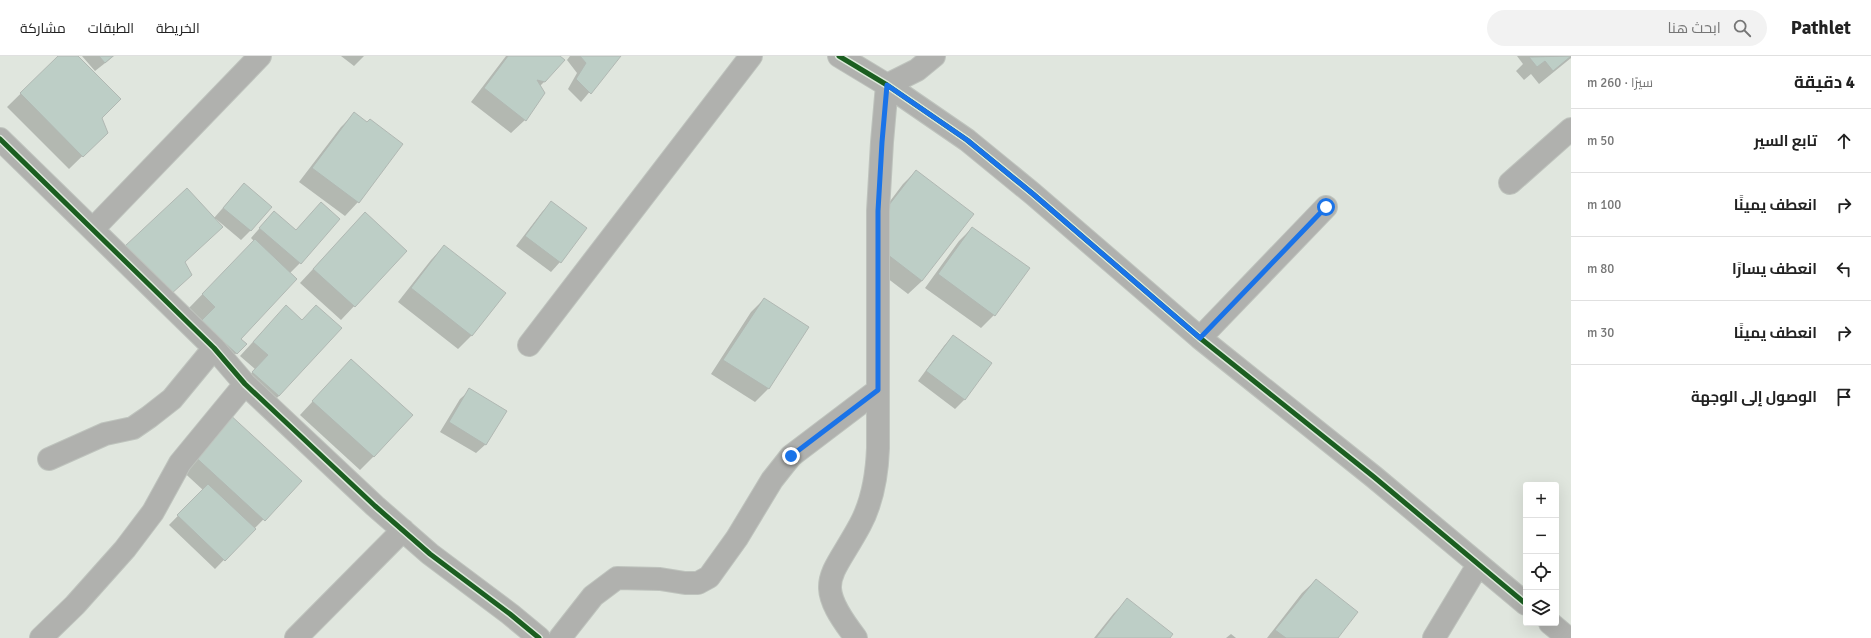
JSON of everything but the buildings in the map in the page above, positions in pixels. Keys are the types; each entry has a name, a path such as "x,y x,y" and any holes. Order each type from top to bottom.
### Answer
{"street":[{"path":"93,229 260,56"},
{"path":"529,345 751,56"},
{"path":"839,56 887,85 967,140 1200,338 1374,477 1523,602"},
{"path":"887,85 917,70 934,56"},
{"path":"856,638 834,607 830,592 831,578 836,565 860,525 874,488 878,448 878,211 887,85"},
{"path":"1510,183 1571,129"},
{"path":"0,139 214,348 245,384 403,530 461,578 510,614 539,638"},
{"path":"1200,338 1326,207"},
{"path":"48,459 105,434 133,428 172,398 214,348"},
{"path":"41,638 75,605 125,549 153,512 180,464 245,384"},
{"path":"560,638 593,596 617,578 660,579 685,583 698,582 709,577 737,538 772,480 791,456 878,390"},
{"path":"296,638 403,530"},
{"path":"1434,638 1478,565"},
{"path":"1554,626 1568,638"}],"cycle path":[{"path":"839,56 887,85 967,140 1033,194 1200,338 1374,477 1523,601"},
{"path":"0,139 214,348 245,384 375,506 430,554 510,614 539,638"}],"route":[{"path":"791,456 878,390 878,211 887,85 967,140 1033,194 1200,338 1326,207"}]}
